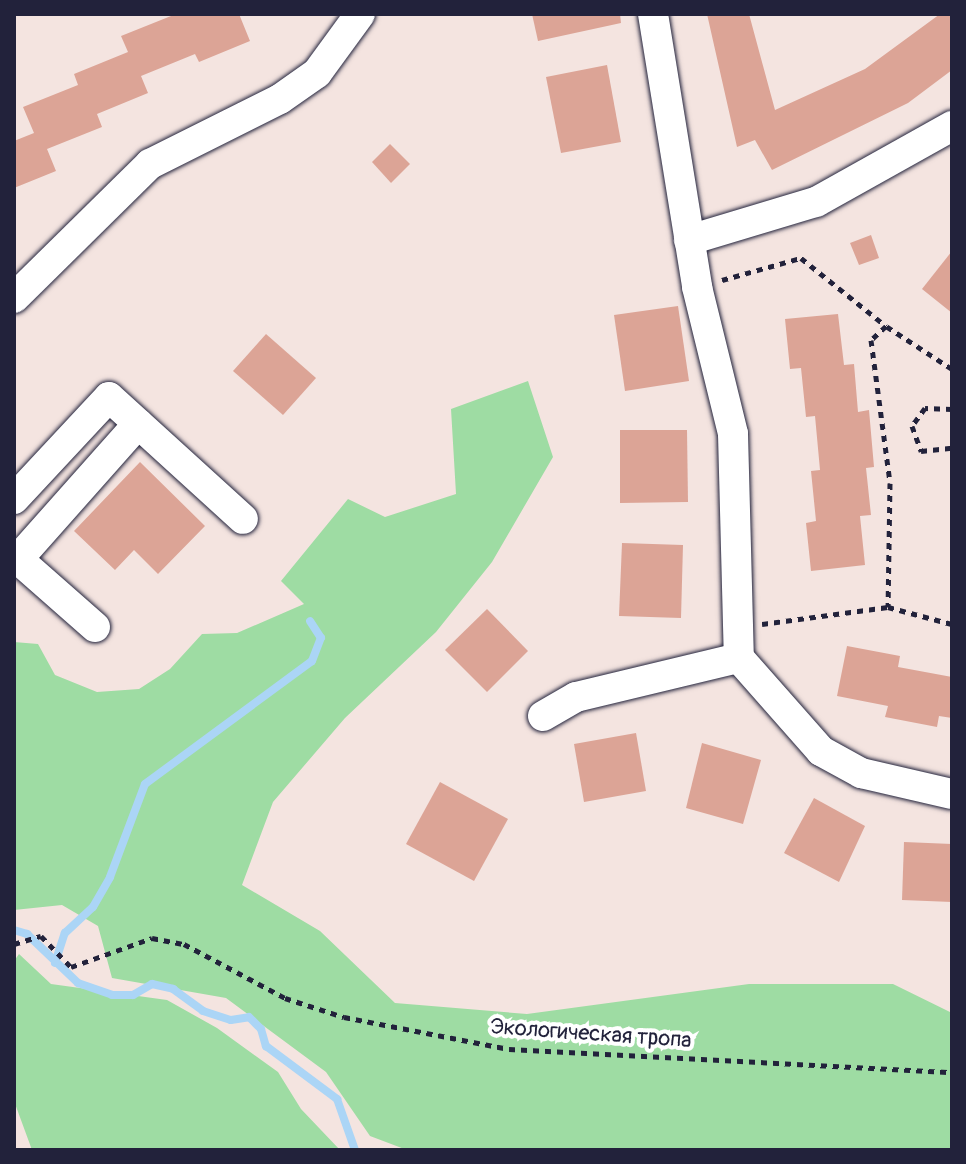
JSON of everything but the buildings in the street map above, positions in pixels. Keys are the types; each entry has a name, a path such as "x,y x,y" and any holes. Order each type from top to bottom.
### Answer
{"lane":[{"path":"14,298 150,164 280,99 317,73 360,14"},
{"path":"653,14 697,287 733,434 739,658 821,751 861,773 952,794"},
{"path":"689,240 816,202 952,126"},
{"path":"14,499 109,397 243,519"},
{"path":"95,627 18,559 138,424"},
{"path":"543,716 576,697 739,658"}],"path":[{"path":"697,287 801,258 886,326 952,369"},
{"path":"886,326 871,340 890,483 888,607"},
{"path":"952,409 925,408 912,426 921,451 952,450"},
{"path":"739,627 888,607 952,624"},
{"name":"Экологическая тропа","path":"14,944 41,936 71,967 152,938 184,944 285,998 344,1017 509,1049 952,1072"}],"green space":[{"path":"528,381 553,457 492,562 436,632 345,718 273,802 242,885 320,931 395,1003 527,1014 749,984 893,984 952,1013 952,1150 407,1150 370,1136 326,1072 226,998 112,978 98,926 62,905 14,910 14,642 38,644 55,675 97,692 139,689 170,669 202,634 237,633 304,604 281,581 348,499 385,517 456,494 451,409"},
{"path":"19,954 51,984 167,1000 217,1028 278,1072 301,1109 340,1150 32,1150 14,1101 14,961"}],"waterway":[{"path":"55,963 65,933 93,907 110,877 145,784 312,661 321,638 310,621"},
{"path":"14,930 27,934 78,983 112,995 133,995 152,984 173,989 203,1011 231,1020 249,1017 261,1029 266,1046 337,1099 355,1150"}]}
